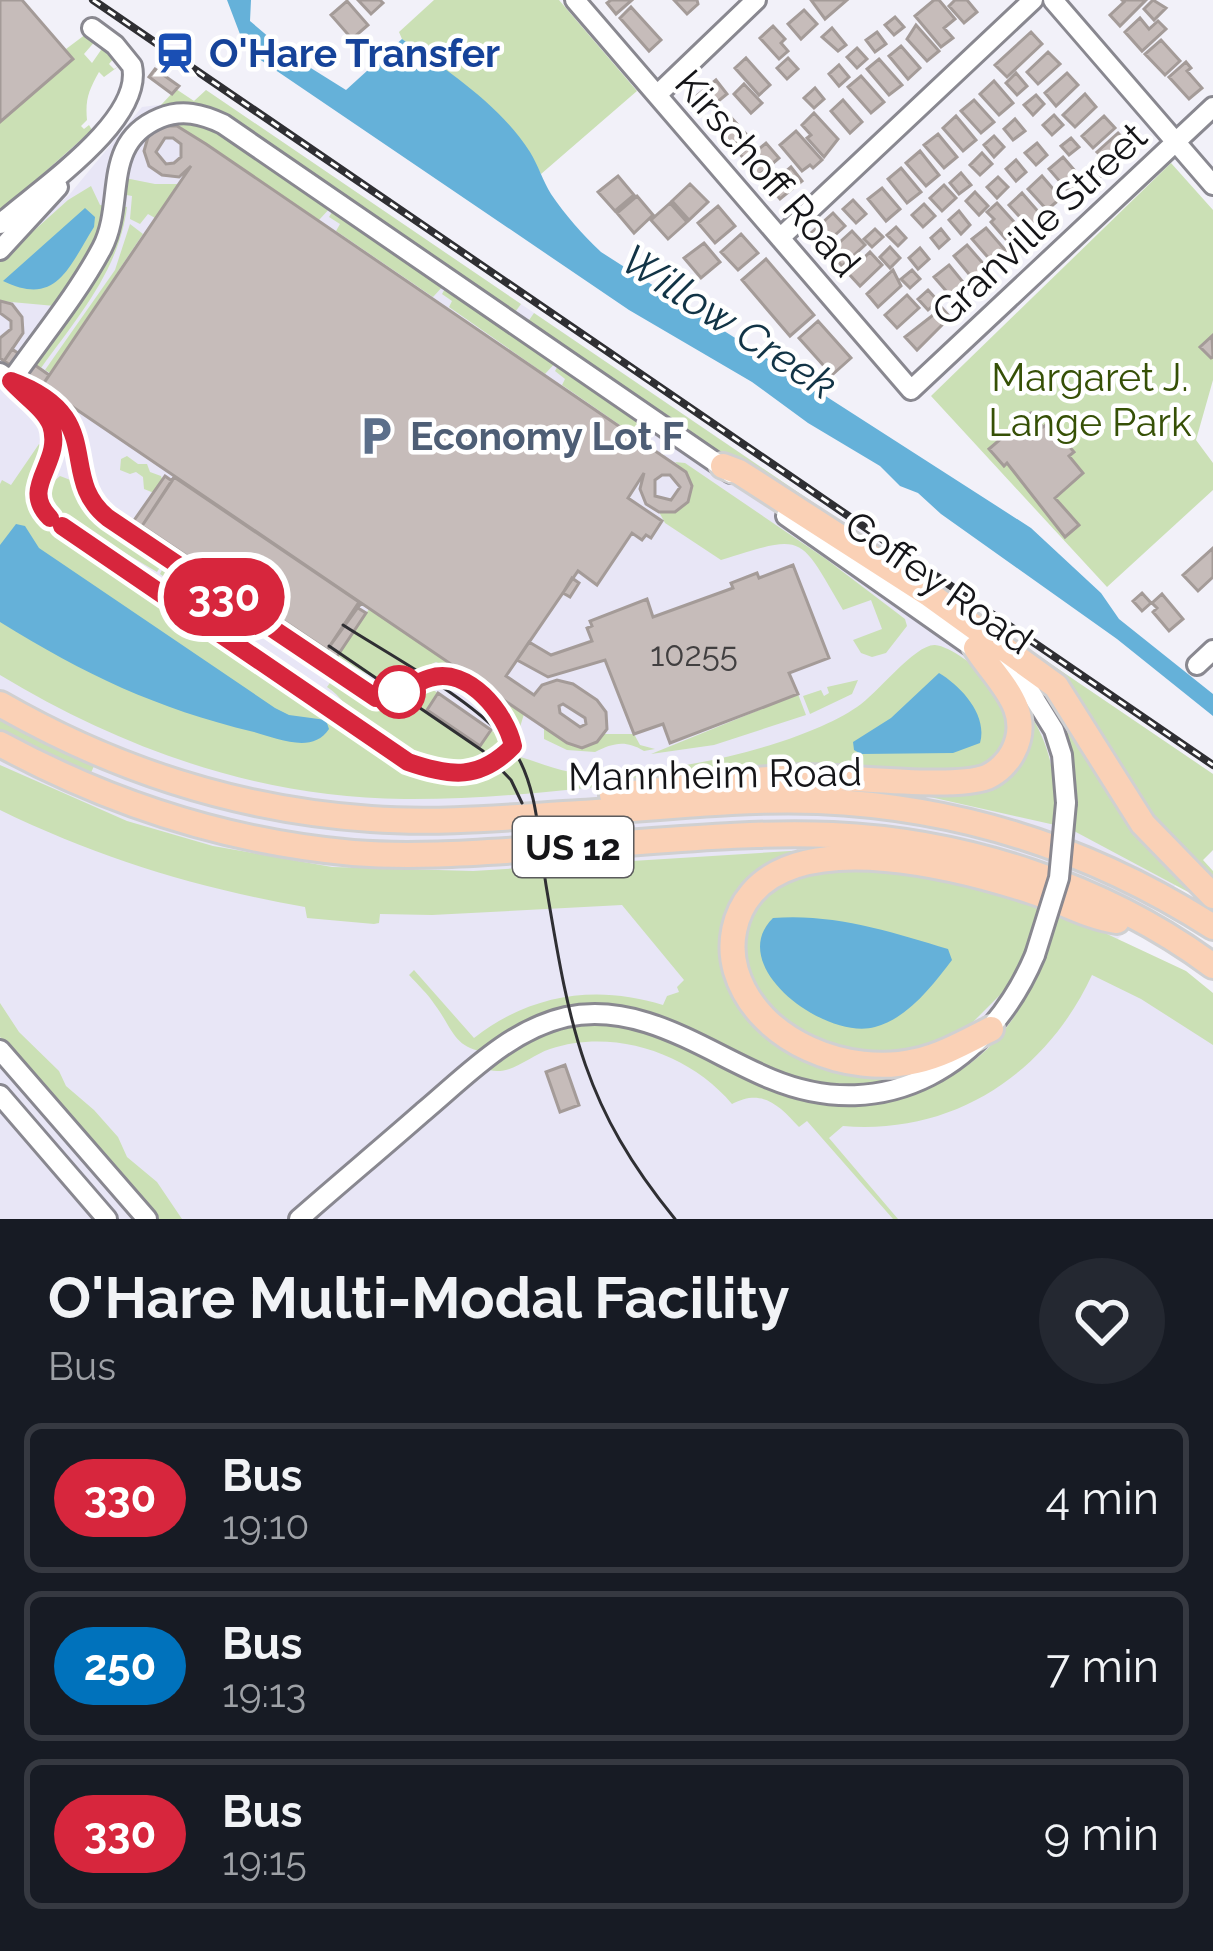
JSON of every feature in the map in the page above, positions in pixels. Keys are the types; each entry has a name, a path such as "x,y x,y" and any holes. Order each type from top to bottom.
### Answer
{"main road":[{"path":"723,466 740,472 930,596 1056,686 1142,824 1213,896"},
{"path":"518,816 564,800 804,777 959,781 986,777 1005,765 1015,750 1020,723 1014,697 976,648"},
{"name":"Mannheim Road","path":"0,704 148,775 268,807 376,820 813,801 924,812 991,826 1076,855 1213,927"},
{"name":"Mannheim Road","path":"0,744 136,806 218,830 355,853 437,854 785,835 879,838 976,856 1032,874 1149,925 1213,966"},
{"path":"992,1029 938,1055 894,1065 852,1063 810,1049 764,1015 736,973 734,929 747,899 762,882 800,862 838,858 922,863 1018,886 1104,919 1149,925"}],"street":[{"name":"Kirschoff Road","path":"575,0 911,389"},
{"path":"657,95 756,0"},
{"path":"780,238 1033,0"},
{"path":"1053,0 1213,185"},
{"path":"0,224 78,158 131,97 135,78 125,55 92,28"},
{"name":"Granville Street","path":"911,389 1213,107"},
{"name":"Coffey Road","path":"5,377 101,249 128,140 160,118 187,113 223,124 723,466 746,488 1027,685 1044,708 1062,755 1066,802 1059,878 1035,955 992,1029 966,1054 929,1078 872,1094 804,1090 630,1017 566,1017 500,1047 299,1219"},
{"path":"0,250 67,178 78,158"},
{"path":"1197,664 1213,650"},
{"path":"0,1051 147,1219"},
{"path":"0,1095 107,1219"}],"shaded area":[{"path":"206,90 1213,774 1213,850 1108,948 1213,1012 1213,1219 0,1219 0,256 69,195 142,107 198,100"}],"green space":[{"path":"434,0 559,0 637,91 541,174 497,115 402,39 399,32"},
{"path":"86,34 97,39 84,54 92,63 108,48 115,57 109,64 114,69 119,66 104,77 99,72 90,90 87,120 81,126 89,125 92,130 0,212 0,123 73,59 66,49"},
{"path":"176,89 194,101 206,90 521,304 513,315 221,114 190,105 163,108"},
{"path":"171,121 211,125 331,207 319,220 172,126"},
{"name":"Margaret J. Lange Park","path":"1171,163 1213,210 1213,380 1196,440 1213,463 1213,490 1107,587 931,396"},
{"path":"125,178 178,184 155,218 148,214 140,224 130,219 132,196 121,194"},
{"path":"91,186 100,205 107,206 98,246 55,306 0,301 0,261 68,200"},
{"path":"119,206 127,207 123,230 106,272 41,368 34,363"},
{"path":"334,209 445,284 433,297 336,231 340,224 329,217"},
{"path":"130,224 143,234 50,373 45,370 115,270"},
{"path":"447,285 558,360 545,374 449,307 452,301 442,294"},
{"path":"534,313 1213,774 1213,850 1203,860 1213,871 1213,886 1168,843 1081,707 527,323"},
{"path":"560,362 650,424 630,432 562,385 565,379 555,371"},
{"path":"39,444 47,450 25,493 31,513 410,768 445,776 479,776 517,756 564,771 602,774 719,759 830,722 865,701 917,652 935,645 990,679 1012,720 1001,755 976,771 761,773 486,797 404,799 297,790 245,779 144,746 0,675 0,484 2,480 11,485"},
{"path":"127,456 161,476 163,482 154,493 144,489 143,477 136,472 120,470 121,459"},
{"path":"675,462 685,463 826,559 905,619 907,626 886,653 872,657 861,653 853,640 882,629 871,600 843,610 817,566 797,546 769,546 721,560 665,523 659,512 680,507 689,495 687,479"},
{"path":"60,476 73,481 96,519 162,564 157,572 51,509 45,489"},
{"path":"164,566 228,609 223,617 160,574"},
{"path":"369,609 524,714 520,727 526,744 502,705 455,669 436,662 386,679 338,656"},
{"path":"332,680 378,702 427,686 438,693 428,711 480,746 491,730 502,739 492,755 478,763 451,764 423,757 360,720 327,687"},
{"path":"858,680 852,694 810,714 803,696 821,690 824,696 829,693 827,687"},
{"path":"1041,686 1205,901 1074,831 1066,738"},
{"path":"798,694 806,715 714,745 651,754"},
{"path":"1025,706 1050,762 1055,825 899,790 982,786"},
{"path":"0,718 94,766 90,775 0,731"},
{"path":"544,728 574,745 589,745 603,734 634,734 640,745 655,749 644,751 624,744 595,752 567,750 544,739"},
{"path":"0,765 127,821 213,846 332,867 473,871 806,850 725,936 772,1034 920,1069 865,1085 807,1082 601,1009 482,1051 473,1049 459,1040 409,975 414,970 474,1038 518,1011 564,997 613,995 663,1005 667,996 679,992 677,987 684,980 622,905 380,914 379,923 374,924 307,918 305,907 149,869 0,810"},
{"path":"833,866 939,875 1043,903 1031,941 1006,989 960,1035 900,1057 830,1049 777,1018 749,981 741,956 750,910 788,875"},
{"path":"1060,912 1186,971 1213,993 1213,1045 1141,999 1092,975 1049,1042 992,1091 922,1120 843,1126 829,1138 898,1219 893,1219 807,1121 799,1127 761,1098 732,1104 694,1071 649,1050 624,1044 574,1043 505,1070 489,1070 498,1058 506,1058 503,1054 537,1038 595,1025 647,1033 778,1094 816,1103 848,1105 910,1095 967,1066 1012,1020 1040,968"},
{"path":"0,1003 19,1032 59,1071 66,1086 118,1137 127,1157 157,1182 182,1219 159,1219 0,1037"}],"water":[{"path":"227,0 251,0 250,21 290,55 346,90 402,39 437,63 488,103 517,135 556,202 601,252 1031,528 1101,593 1119,619 1213,694 1213,716 1117,639 918,493 900,486 880,466 752,382 629,310 246,50"},
{"path":"85,208 95,217 94,227 59,279 36,289 3,281"},
{"path":"16,524 25,526 39,548 275,708 289,715 326,720 329,729 314,741 295,742 185,712 92,674 0,622 0,545"},
{"path":"939,673 971,702 980,722 980,743 953,753 861,754 854,750 853,742 891,718"},
{"path":"773,918 862,925 948,949 952,960 918,1000 887,1023 855,1028 832,1023 787,996 771,977 761,957 761,937"}],"building":[{"path":"0,0 22,0 73,59 0,122"},
{"path":"358,0 380,0 383,3 371,14"},
{"path":"632,0 616,14 607,3"},
{"path":"674,0 697,0 698,4 687,14"},
{"path":"811,0 847,0 825,19"},
{"path":"934,0 955,19 944,28 953,38 941,47 915,16"},
{"path":"955,0 967,0 977,12 964,23 949,6"},
{"path":"1122,0 1146,0 1120,26 1110,15"},
{"path":"1153,0 1166,8 1154,20 1144,9"},
{"path":"347,1 368,25 352,39 331,15"},
{"path":"631,7 661,40 649,51 620,18"},
{"path":"804,10 817,24 801,39 788,24"},
{"path":"895,17 904,27 894,35 885,25"},
{"path":"1140,18 1149,29 1158,21 1166,29 1142,51 1125,32"},
{"path":"916,25 939,51 927,61 907,39"},
{"path":"773,26 785,39 781,43 788,51 779,59 760,38"},
{"path":"832,28 846,45 838,51 822,37"},
{"path":"877,32 886,44 875,52 866,40"},
{"path":"1031,32 1042,44 1007,77 995,65"},
{"path":"1161,40 1180,61 1165,75 1145,54"},
{"path":"901,46 920,68 908,79 889,56"},
{"path":"857,48 867,59 857,68 847,57"},
{"path":"1048,52 1060,64 1038,84 1027,72"},
{"path":"746,58 770,85 759,95 735,68"},
{"path":"788,58 798,69 787,79 777,68"},
{"path":"879,59 902,85 889,95 867,69"},
{"path":"1186,62 1191,68 1187,71 1202,88 1189,99 1169,77"},
{"path":"839,65 849,77 839,86 829,74"},
{"path":"155,69 179,86 172,94 149,77"},
{"path":"1016,73 1027,86 1017,95 1006,83"},
{"path":"1067,73 1078,85 1056,106 1045,93"},
{"path":"861,76 884,102 871,113 848,87"},
{"path":"716,80 727,94 705,112 693,99"},
{"path":"994,81 1013,103 999,115 980,94"},
{"path":"744,84 762,103 751,113 734,94"},
{"path":"815,88 824,99 814,108 804,98"},
{"path":"1085,94 1096,107 1075,127 1063,115"},
{"path":"1036,95 1044,104 1033,115 1024,105"},
{"path":"843,100 862,122 850,133 831,111"},
{"path":"974,100 994,122 981,133 961,111"},
{"path":"727,113 746,134 733,146 714,124"},
{"path":"814,113 838,139 824,157 802,125"},
{"path":"1054,115 1063,125 1052,135 1043,125"},
{"path":"956,116 976,140 963,151 943,128"},
{"path":"1104,116 1115,128 1093,148 1082,136"},
{"path":"1015,119 1025,131 1013,140 1004,129"},
{"name":"Economy Lot F","path":"161,126 177,126 206,144 686,472 692,486 688,502 675,512 659,512 646,504 640,489 644,473 628,498 662,521 651,538 646,535 642,540 632,533 597,585 578,571 506,676 534,695 542,685 557,680 597,700 606,712 607,729 597,742 582,748 567,743 42,386 191,166 179,177 162,175 149,166 144,151 148,137","holes":["165,138 181,144 181,157 174,163 166,164 156,152","670,475 680,487 671,500 655,496 655,480","559,706 585,718 586,724 580,727 560,713"]},
{"path":"796,131 822,160 813,168 810,165 802,171 780,145"},
{"path":"1118,133 1131,147 1097,180 1087,169"},
{"path":"938,134 957,157 944,168 924,145"},
{"path":"994,136 1004,147 994,157 984,145"},
{"path":"1071,138 1079,147 1069,155 1061,146"},
{"path":"753,143 759,149 766,143 779,158 758,176 740,154"},
{"path":"1037,143 1047,155 1036,165 1025,153"},
{"path":"920,151 939,175 926,186 906,163"},
{"path":"982,153 992,164 980,175 970,165"},
{"path":"1063,157 1082,179 1068,191 1049,169"},
{"path":"1016,160 1026,172 1016,181 1006,169"},
{"path":"791,167 802,181 780,199 769,186"},
{"path":"901,168 921,192 907,203 888,179"},
{"path":"961,173 971,185 959,194 950,183"},
{"path":"618,176 634,195 615,211 598,192"},
{"path":"1042,176 1061,198 1047,210 1028,189"},
{"path":"998,177 1008,187 997,198 987,187"},
{"path":"690,184 708,202 689,220 672,201"},
{"path":"944,185 956,198 942,211 930,198"},
{"path":"882,188 900,209 886,221 868,199"},
{"path":"975,192 988,206 979,215 966,201"},
{"path":"1022,193 1042,216 1029,227 1009,205"},
{"path":"637,196 653,215 634,233 617,213"},
{"path":"853,200 866,214 856,223 843,209"},
{"path":"670,203 687,222 668,239 651,220"},
{"path":"997,203 1024,233 1011,245 987,212"},
{"path":"924,204 935,216 923,227 912,215"},
{"path":"718,206 735,226 715,243 698,223"},
{"path":"959,211 970,225 961,234 949,220"},
{"path":"833,213 845,226 824,245 812,232"},
{"path":"896,227 906,238 898,246 887,235"},
{"path":"986,228 1006,251 992,262 972,239"},
{"path":"875,229 883,237 872,247 864,239"},
{"path":"941,229 949,239 939,248 931,238"},
{"path":"852,231 865,245 842,266 829,252"},
{"path":"741,234 758,253 738,270 721,252"},
{"path":"704,243 720,262 701,278 684,258"},
{"path":"967,245 987,268 974,280 954,256"},
{"path":"890,247 900,258 890,268 880,257"},
{"path":"920,248 929,259 918,269 909,258"},
{"path":"870,252 882,265 860,286 848,273"},
{"path":"766,259 814,315 790,336 742,280"},
{"path":"949,265 967,287 953,299 934,277"},
{"path":"893,270 901,286 878,307 867,294"},
{"path":"912,270 920,279 910,288 901,279"},
{"path":"928,290 938,301 928,310 918,299"},
{"path":"907,295 919,308 897,328 885,315"},
{"path":"0,301 12,304 22,317 23,333 4,361 0,338 11,329 11,321 0,313"},
{"path":"942,308 950,317 917,350 905,337"},
{"path":"818,321 851,358 832,375 799,338"},
{"path":"1212,336 1213,357 1211,358 1200,347"},
{"path":"12,349 49,375 42,386 4,361"},
{"path":"1031,413 1043,427 1049,423 1074,452 1069,456 1083,473 1055,498 1079,525 1065,537 1007,463 1004,466 989,449"},
{"path":"165,476 172,481 142,526 327,650 361,603 358,608 366,613 330,667 128,529"},
{"path":"174,477 359,602 327,650 142,526"},
{"path":"1213,548 1213,577 1198,591 1183,575"},
{"path":"793,565 829,658 789,673 798,694 670,743 663,724 634,734 605,660 548,677 517,660 529,642 551,655 592,641 587,628 592,626 590,621 647,599 653,617 733,588 731,583 757,573 759,578"},
{"path":"572,578 579,583 570,597 563,593"},
{"path":"1142,593 1151,603 1142,611 1133,601"},
{"path":"1162,594 1183,619 1169,631 1153,612 1157,608 1152,603"},
{"path":"438,693 491,730 480,746 427,710"},
{"path":"565,1065 579,1105 560,1112 546,1072"}],"tram line":[{"path":"343,625 480,715 522,764 537,818 564,985 586,1065 620,1140 675,1219"},
{"path":"329,646 483,751 511,780 522,803"}],"railway":[{"path":"93,0 1213,765"}],"bus line":[{"name":"330","path":"50,518 37,494 53,450 51,426 11,381 31,388 71,424 87,493 108,518 376,698 437,676 464,682 495,707 513,746 495,764 479,771 438,771 408,762 62,526"}],"place":[{"name":"O'Hare Transfer","path":"175,53"},
{"name":"Economy Lot F","path":"376,436"}],"water label":[{"name":"Willow Creek","path":"729,322"}]}
